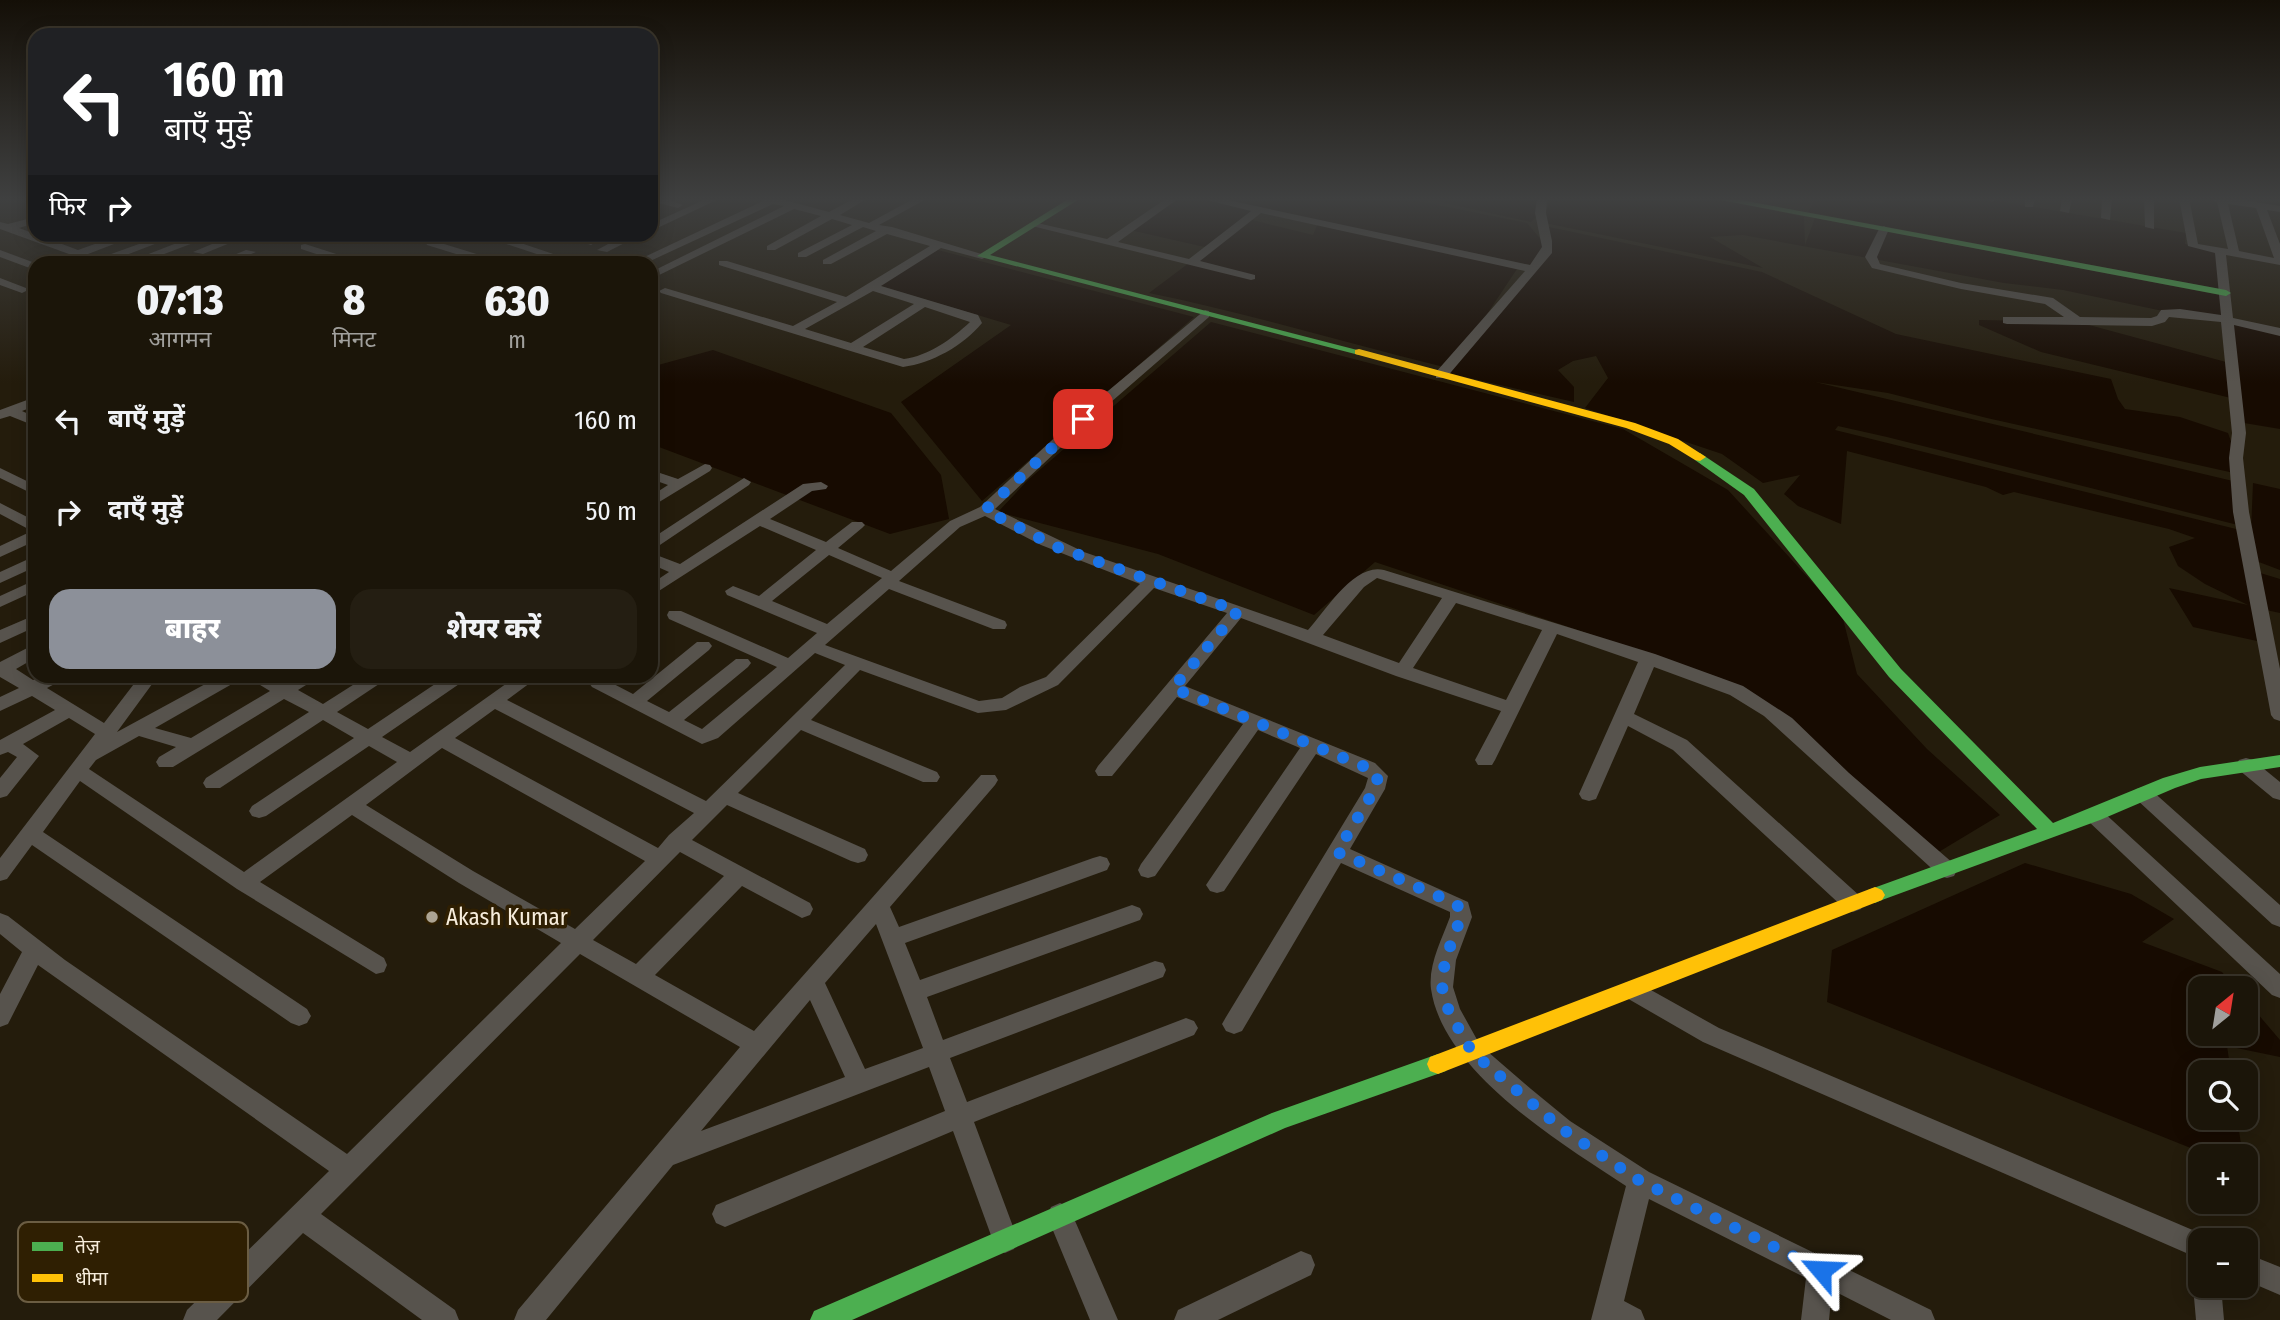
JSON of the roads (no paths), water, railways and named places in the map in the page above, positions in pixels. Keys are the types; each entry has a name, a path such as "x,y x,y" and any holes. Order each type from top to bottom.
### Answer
{"street":[{"path":"658,272 684,260"},
{"path":"827,262 831,260"},
{"path":"793,331 916,260"},
{"path":"996,260 1541,399 1639,428 1686,447 1749,492 1895,673 2050,831"},
{"path":"1177,260 1251,277"},
{"path":"1191,263 1195,260"},
{"path":"1489,260 1533,269"},
{"path":"1441,375 1539,260"},
{"path":"1872,260 1876,266 1961,286 2049,301 2077,321"},
{"path":"2048,260 2226,293"},
{"path":"2227,260 2226,293 2239,433 2236,466 2241,512 2273,641 2280,715"},
{"path":"723,263 847,301"},
{"path":"0,281 22,290"},
{"path":"665,291 895,361 913,363 927,357 976,323 974,318 872,287"},
{"path":"852,348 924,303"},
{"path":"2007,320 2152,322 2161,320 2163,314 2170,313 2211,315 2280,332"},
{"path":"598,683 702,737 706,736 955,524 980,514 1074,427 1205,314"},
{"path":"0,400 9,411 28,419"},
{"path":"9,411 28,404"},
{"path":"658,498 705,468"},
{"path":"0,472 28,487"},
{"path":"658,476 679,484"},
{"path":"658,541 744,482"},
{"path":"658,586 808,487 821,486"},
{"path":"0,508 28,523"},
{"path":"980,514 1059,548 1312,637 1402,672 1512,708"},
{"path":"0,528 20,519"},
{"path":"758,519 889,580 999,625"},
{"path":"760,603 857,525"},
{"path":"0,552 28,538"},
{"path":"658,561 682,571"},
{"path":"0,578 28,565"},
{"path":"1312,637 1358,583 1371,574 1402,579 1552,626 1738,690 1771,709 1866,799 1947,870"},
{"path":"812,646 978,707 1006,704 1026,691 1052,681 1152,581"},
{"path":"0,602 28,588"},
{"path":"733,591 830,632"},
{"path":"1402,672 1452,596"},
{"path":"1105,771 1238,611"},
{"path":"675,615 789,665"},
{"path":"0,637 28,623"},
{"path":"1485,760 1552,626"},
{"path":"658,683 703,646"},
{"path":"1,670 28,654"},
{"path":"1588,794 1625,717 1648,658"},
{"path":"671,721 742,663"},
{"path":"248,1269 579,943 706,810 856,664"},
{"path":"1,670 105,732"},
{"path":"0,705 43,683"},
{"path":"0,873 144,683"},
{"path":"82,764 137,729 220,683"},
{"path":"271,683 411,761"},
{"path":"166,762 296,683"},
{"path":"213,783 368,683"},
{"path":"259,811 449,683"},
{"path":"244,883 518,683"},
{"path":"634,702 657,683"},
{"path":"1173,688 1368,768 1378,776 1375,789 1234,1024"},
{"path":"494,701 706,810"},
{"path":"4,746 69,710"},
{"path":"1625,717 1680,745 1853,903"},
{"path":"796,722 930,778"},
{"path":"1148,870 1254,722"},
{"path":"137,729 193,745"},
{"path":"441,739 658,858"},
{"path":"0,791 29,757 4,746"},
{"path":"1217,885 1311,746"},
{"path":"823,1320 1280,1120 1472,1052 1853,903 2094,815 2143,794 2200,774 2280,761"},
{"path":"82,764 244,883 376,965"},
{"path":"2246,765 2280,793"},
{"path":"528,1320 757,1045 988,780"},
{"path":"2143,794 2280,918"},
{"path":"723,795 858,855"},
{"path":"351,805 579,943 757,1045"},
{"path":"2094,815 2280,988"},
{"path":"31,834 299,1016"},
{"path":"676,840 802,909"},
{"path":"1337,852 1460,908 1461,917 1445,960 1442,987 1449,1012 1472,1052 1562,1129 1640,1181 1921,1320"},
{"path":"893,938 1101,864"},
{"path":"638,977 740,874"},
{"path":"879,905 914,992 934,1053 1005,1240"},
{"path":"914,992 1132,914"},
{"path":"0,922 349,1170"},
{"path":"0,1017 36,950"},
{"path":"667,1155 1155,970"},
{"path":"813,981 859,1082"},
{"path":"1633,990 1711,1035 2188,1241"},
{"path":"726,1214 958,1117 1185,1027"},
{"path":"1615,1316 1640,1181"},
{"path":"302,1216 445,1320"},
{"path":"1060,1216 1104,1320"},
{"path":"1188,1320 1301,1265"},
{"path":"1815,1320 1821,1270"},
{"path":"2258,1272 2280,1281"},
{"path":"2208,1298 2210,1320"},
{"path":"197,1320 215,1302"}],"place":[{"name":"Akash Kumar","path":"432,917"}]}
